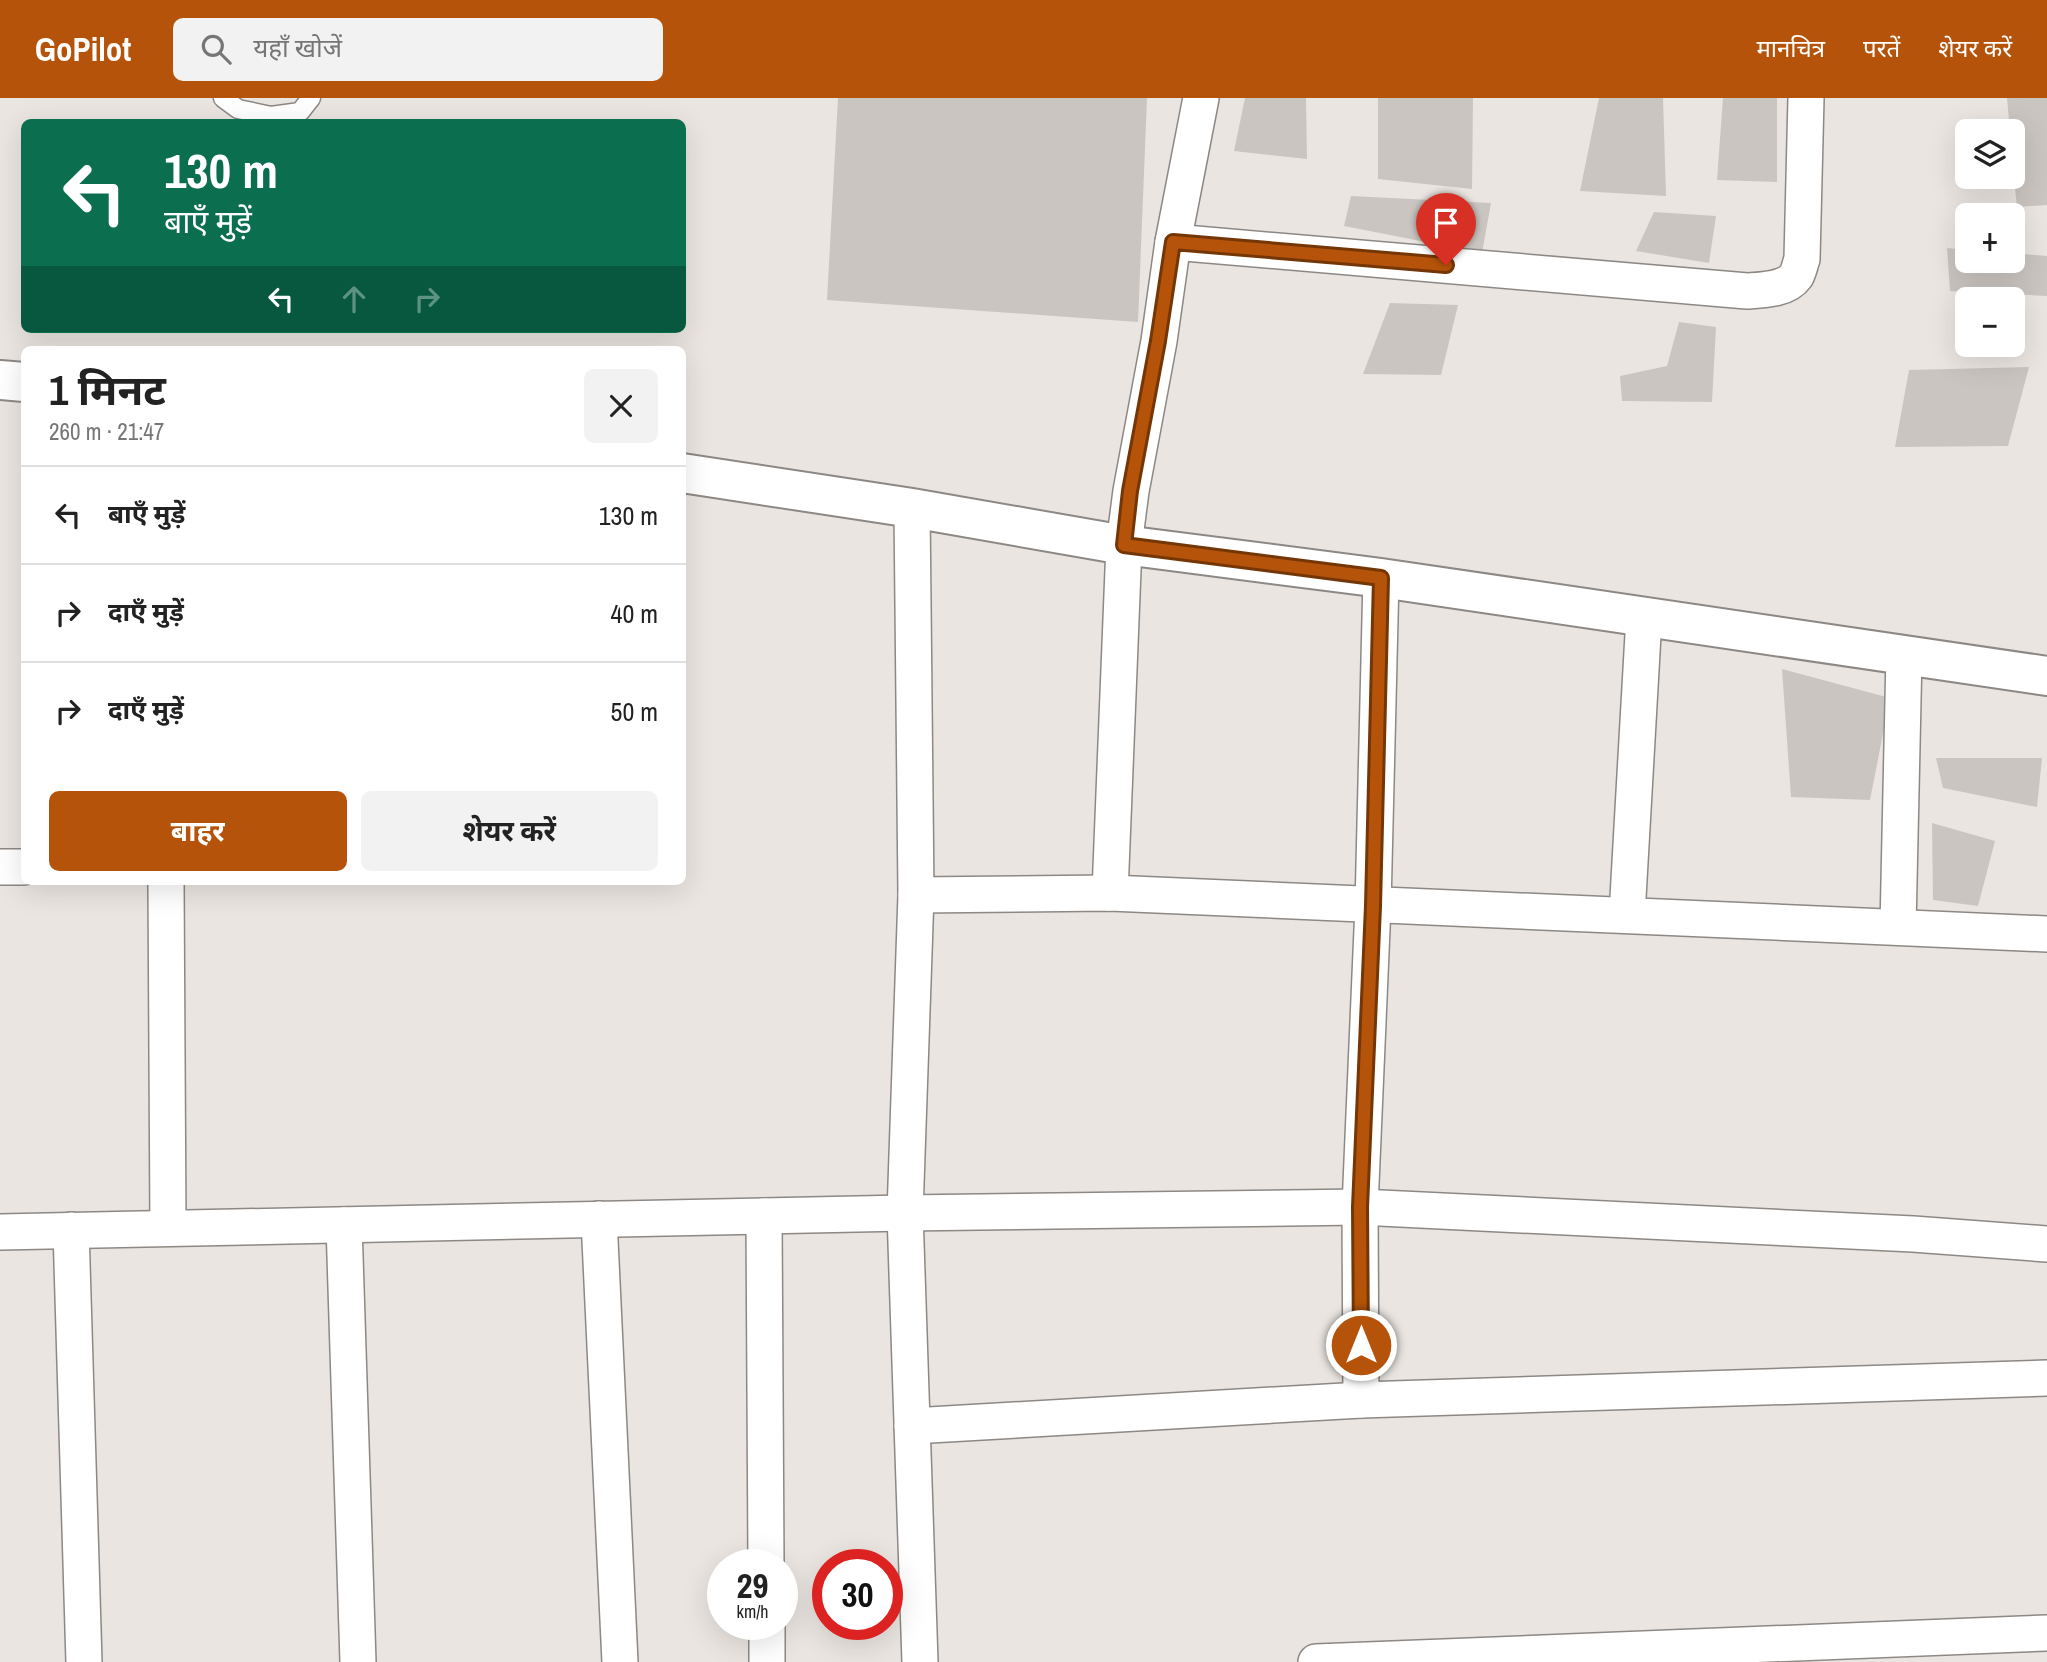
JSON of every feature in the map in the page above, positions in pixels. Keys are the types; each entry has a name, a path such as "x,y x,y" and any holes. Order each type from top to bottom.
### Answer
{"street":[{"path":"1110,893 1124,545 1130,491 1201,98"},
{"path":"1173,242 1733,290 1764,290 1783,286 1796,277 1802,259 1806,98"},
{"path":"0,380 21,382"},
{"path":"686,474 912,508 1124,545 1381,578 2047,676"},
{"path":"912,508 916,895 905,1213 920,1662"},
{"path":"1361,1401 1360,1207 1373,906 1381,578"},
{"path":"1627,915 1644,617"},
{"path":"1898,927 1904,655"},
{"path":"0,867 21,867"},
{"path":"166,885 168,1228"},
{"path":"916,895 1110,893 2047,934"},
{"path":"0,1232 905,1213 1360,1207 1913,1234 2047,1244"},
{"path":"764,1216 766,1549"},
{"path":"598,1219 620,1662"},
{"path":"344,1225 358,1662"},
{"path":"71,1230 84,1662"},
{"path":"912,1426 1361,1401 2047,1378"},
{"path":"767,1640 767,1662"},
{"path":"1316,1662 1846,1651 2044,1643"}],"lane":[{"path":"223,98 237,109 271,116 300,112 311,98"}],"building":[{"path":"838,98 1147,98 1138,322 827,300"},
{"path":"1245,98 1306,98 1307,159 1234,151"},
{"path":"1378,98 1473,98 1472,189 1378,179"},
{"path":"1599,98 1663,98 1666,196 1580,191"},
{"path":"1723,98 1777,98 1777,182 1717,180"},
{"path":"2007,98 2047,98 2047,205 2025,206 2025,203 2017,203 2015,189 2025,189 2025,119 2009,119"},
{"path":"1351,196 1491,203 1482,253 1344,226"},
{"path":"1654,212 1716,216 1709,263 1636,251"},
{"path":"1947,248 1955,249 1955,273 2025,273 2025,254 2047,256 2047,296 2025,295 2025,287 1955,287 1955,291 1950,291"},
{"path":"1390,303 1458,305 1441,375 1363,374"},
{"path":"1679,322 1716,327 1712,402 1622,401 1620,376 1667,366"},
{"path":"2029,367 2008,446 1895,447 1909,370"},
{"path":"1782,669 1890,698 1870,800 1791,797"},
{"path":"1936,758 2042,758 2037,807 1943,788"},
{"path":"1932,823 1995,841 1978,906 1933,900"}],"route":[{"path":"1361,1345 1360,1207 1373,906 1381,578 1124,545 1130,491 1173,242 1446,265"}]}
